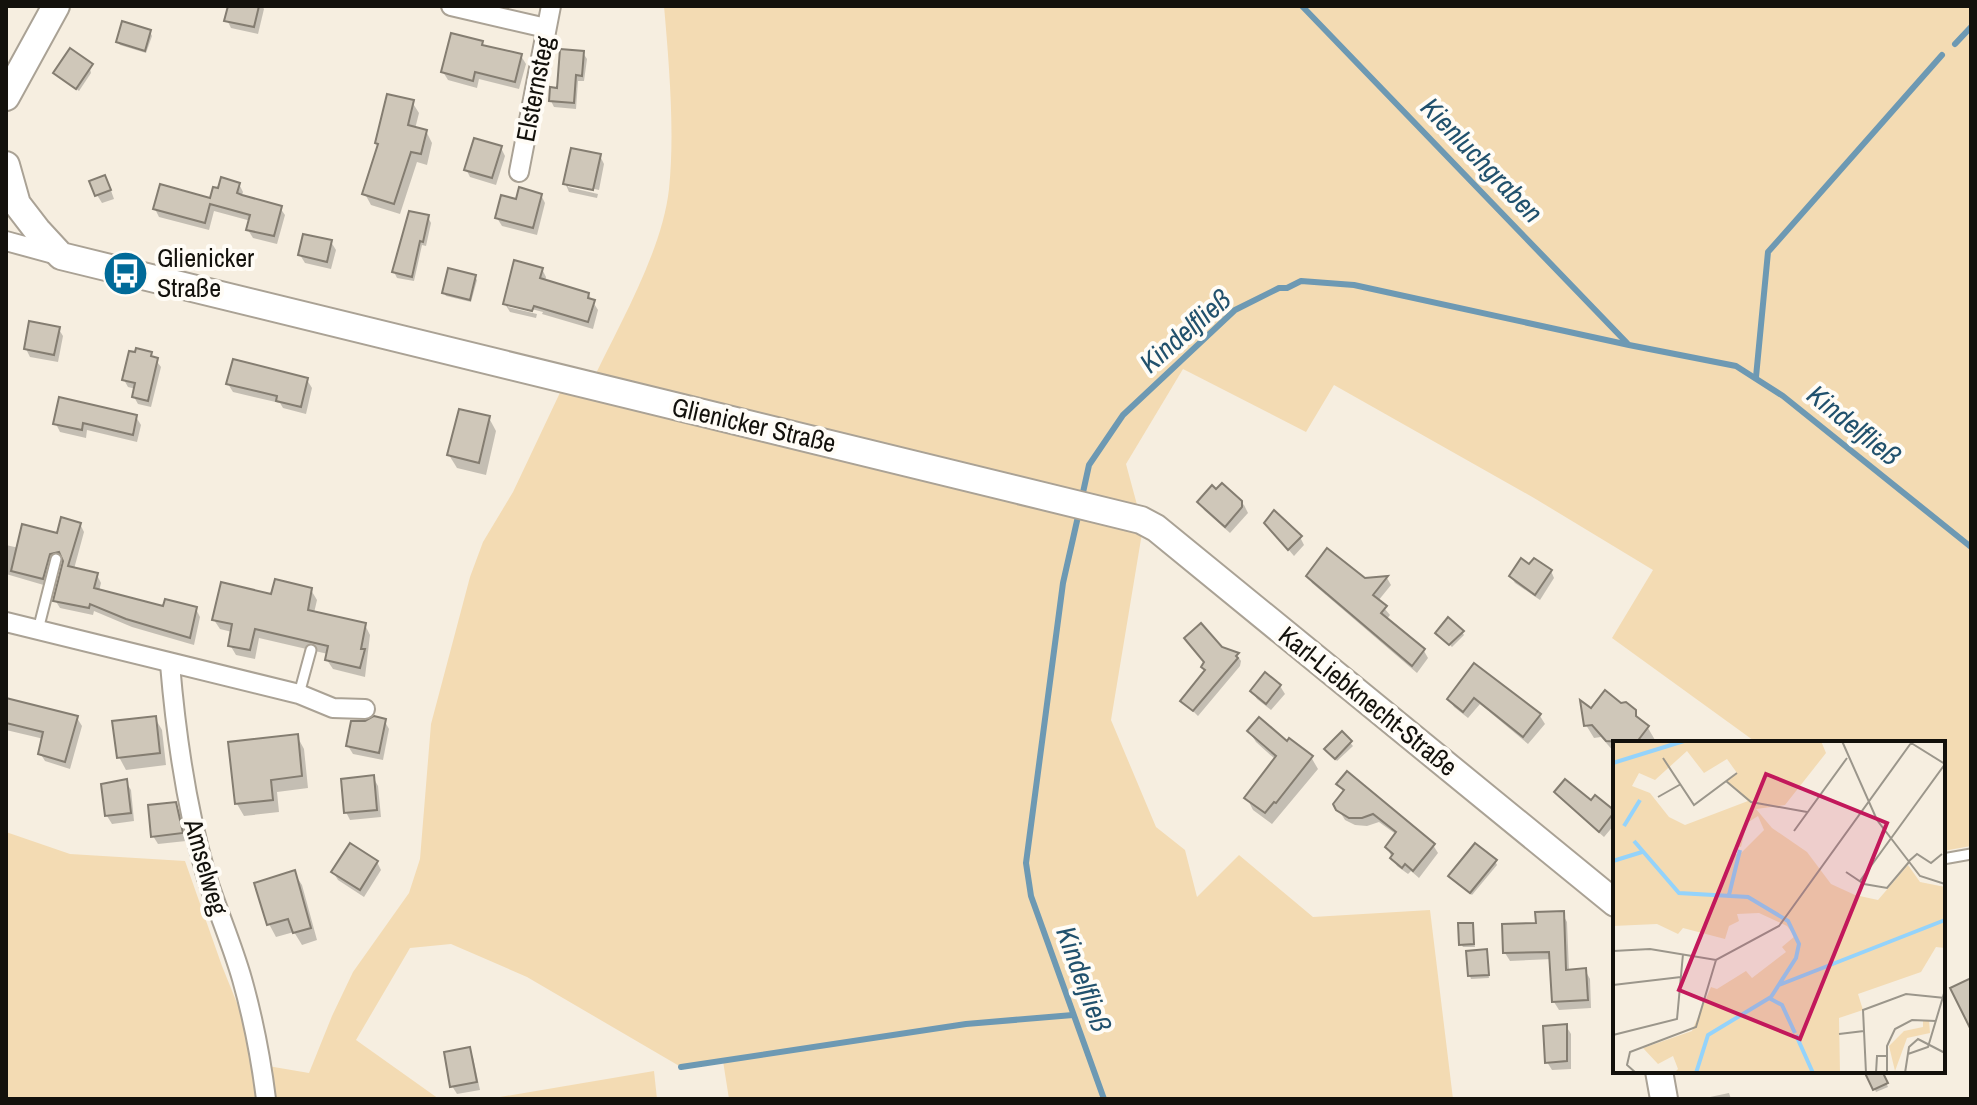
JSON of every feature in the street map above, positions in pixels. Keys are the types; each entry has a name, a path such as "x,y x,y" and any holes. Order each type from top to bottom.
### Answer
{"street":[{"path":"6,94 56,6"},
{"path":"451,6 546,28"},
{"name":"Elsternsteg","path":"519,172 551,6"},
{"path":"6,165 17,204 61,256"},
{"name":"Glienicker Straße","path":"6,241 168,284 1114,512"},
{"name":"Karl-Liebknecht-Straße","path":"1114,512 1156,528 1613,901"},
{"path":"6,622 299,694 333,708 365,709"},
{"name":"Amselweg","path":"170,664 177,743 188,803 206,875 243,981 262,1065 266,1099"},
{"path":"1659,1073 1664,1099"}],"lane":[{"path":"38,630 56,559"},
{"path":"299,694 311,650"},
{"path":"1945,859 1971,854"}],"shaded area":[{"path":"664,6 1971,6 1971,846 1945,851 1945,741 1754,741 1612,638 1653,570 1534,498 1334,385 1306,432 1183,369 1126,464 1143,527 1111,720 1156,827 1185,850 1197,897 1239,855 1313,917 1430,910 1453,1099 729,1099 723,1061 681,1067 527,977 451,944 410,948 356,1040 439,1099 6,1099 6,832 70,854 185,861 222,966 262,1065 309,1073 353,972 409,893 420,859 431,724 470,577 483,542 513,492 566,380 590,386 658,239 669,189 669,74"},
{"path":"654,1071 657,1099 488,1099"}],"building":[{"path":"228,6 259,6 254,27 224,21"},
{"path":"122,21 151,30 145,51 116,42"},
{"path":"451,33 483,41 482,45 522,54 515,82 475,72 473,81 441,72"},
{"path":"70,48 93,64 76,89 53,73"},
{"path":"560,49 584,51 582,76 576,75 574,103 549,101 550,87 557,88"},
{"path":"387,94 414,100 408,125 427,130 421,154 411,152 394,204 362,194 378,144 375,143"},
{"path":"474,138 502,146 492,178 464,170"},
{"path":"571,148 601,154 593,190 563,184"},
{"path":"105,175 111,190 95,196 89,181"},
{"path":"221,177 240,183 237,193 282,206 274,236 246,230 250,215 210,204 205,223 153,209 160,184 210,198 213,187 218,188"},
{"path":"519,187 542,194 533,228 495,218 501,195 516,199"},
{"path":"409,211 429,215 412,277 392,272"},
{"path":"303,234 332,240 327,262 298,255"},
{"path":"514,260 543,268 540,278 589,293 588,298 595,300 588,322 534,306 532,311 503,304"},
{"path":"448,268 476,275 470,300 442,293"},
{"path":"29,321 60,327 54,355 24,349"},
{"path":"136,348 152,352 151,356 158,358 148,401 132,397 135,383 122,380 129,351 135,352"},
{"path":"233,359 308,378 301,407 276,401 277,396 226,384"},
{"path":"59,397 137,415 133,435 83,423 82,430 53,424"},
{"path":"459,409 490,416 479,463 447,455"},
{"path":"1222,483 1242,501 1242,507 1225,527 1197,502 1212,485 1216,489"},
{"path":"1274,510 1302,536 1288,550 1264,523"},
{"path":"61,517 81,523 68,566 98,573 94,588 163,606 165,599 197,607 190,638 126,619 90,604 89,608 53,601 63,561 59,552 50,554 43,579 11,571 22,524 57,533"},
{"path":"1327,548 1365,578 1388,576 1373,595 1387,606 1381,613 1425,649 1412,666 1306,576"},
{"path":"1521,558 1529,564 1534,558 1552,570 1535,595 1509,576"},
{"path":"275,579 312,588 308,610 366,623 361,649 365,649 360,668 325,660 328,646 255,629 250,650 228,646 232,624 212,620 221,582 271,594"},
{"path":"1448,617 1464,631 1449,645 1435,633"},
{"path":"1201,623 1222,647 1239,653 1193,711 1180,701 1205,670 1201,667 1204,662 1184,638"},
{"path":"1474,663 1541,714 1523,737 1474,698 1463,712 1447,699"},
{"path":"1265,672 1281,685 1266,704 1250,691"},
{"path":"1605,690 1636,710 1636,716 1649,726 1638,741 1606,741 1592,725 1584,726 1580,700 1591,708"},
{"path":"6,698 78,716 65,762 38,754 43,732 6,723"},
{"path":"156,716 160,753 117,758 112,721"},
{"path":"374,716 386,719 379,753 346,746 351,721 365,721"},
{"path":"1259,717 1287,741 1289,738 1313,756 1265,813 1244,798 1276,756 1247,731"},
{"path":"1342,731 1352,741 1335,759 1324,749"},
{"path":"298,734 302,776 271,780 273,800 235,804 228,742"},
{"path":"1347,771 1435,844 1413,871 1405,864 1402,868 1390,858 1393,854 1385,847 1396,832 1373,814 1349,818 1336,810 1333,804 1344,790 1336,784"},
{"path":"374,775 377,810 344,813 341,779"},
{"path":"127,779 131,813 105,816 101,784"},
{"path":"1565,779 1591,800 1595,795 1613,809 1613,814 1599,832 1554,792"},
{"path":"176,802 183,833 151,837 148,805"},
{"path":"350,843 378,861 360,890 331,872"},
{"path":"1475,843 1497,860 1470,893 1448,876"},
{"path":"295,870 311,928 293,933 288,919 267,925 254,883"},
{"path":"1564,911 1566,970 1586,968 1588,1000 1552,1002 1549,952 1503,953 1502,924 1536,923 1535,912"},
{"path":"1458,923 1473,923 1474,944 1459,945"},
{"path":"1487,949 1489,975 1468,976 1466,951"},
{"path":"1971,978 1971,1030 1950,988"},
{"path":"1567,1024 1567,1061 1545,1063 1543,1026"},
{"path":"470,1047 477,1082 450,1087 444,1052"},
{"path":"1865,1073 1883,1073 1888,1083 1873,1090"}],"waterway":[{"name":"Kienluchgraben","path":"1302,6 1627,343"},
{"path":"1955,44 1971,27"},
{"path":"1756,377 1768,252 1942,55"},
{"name":"Kindelfließ","path":"1082,497 1089,465 1123,415 1235,310 1279,288 1287,288 1301,281 1354,285 1736,366 1783,396 1971,547"},
{"name":"Kindelfließ","path":"1079,512 1063,583 1026,863 1031,896 1104,1099"},
{"path":"681,1067 966,1024 1073,1015"}],"place":[{"name":"Glienicker Straße","path":"126,273"}]}
